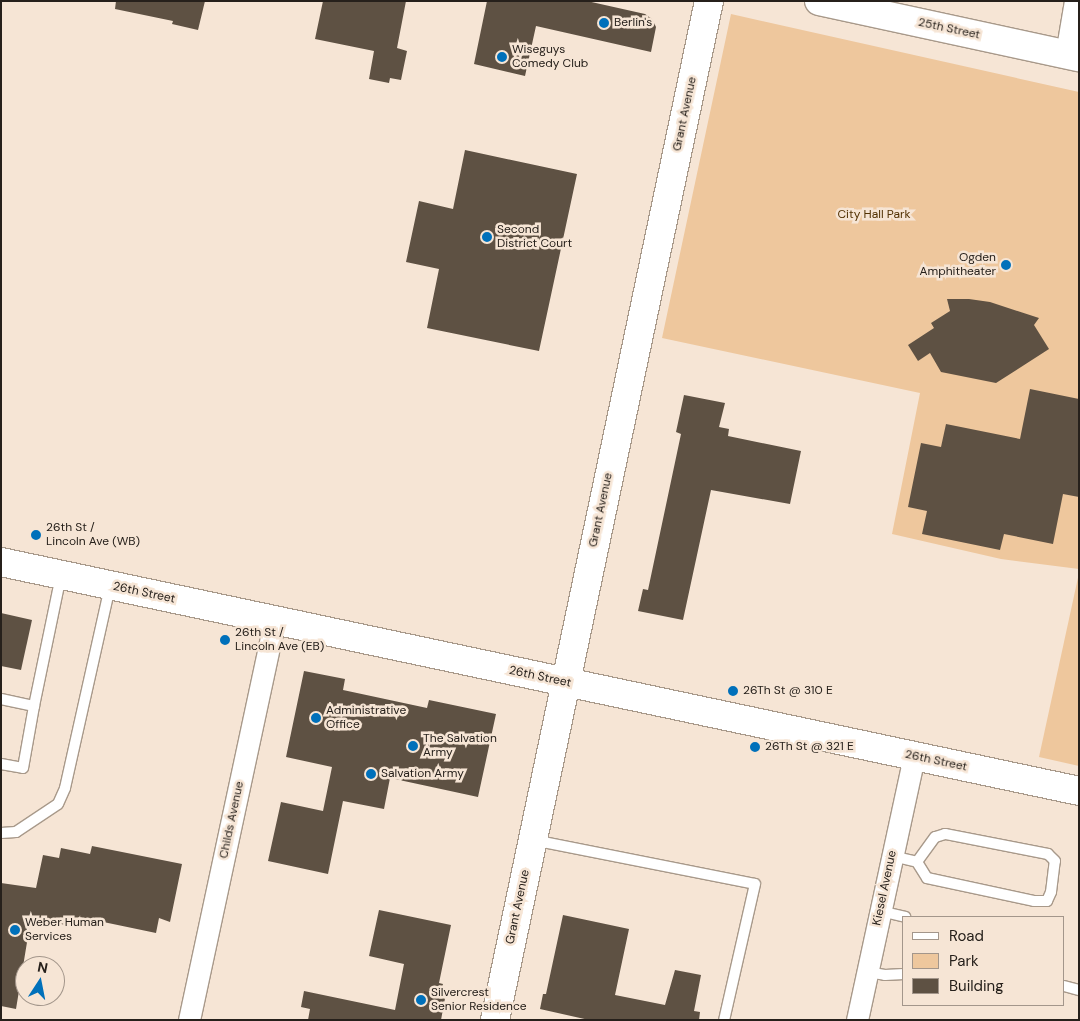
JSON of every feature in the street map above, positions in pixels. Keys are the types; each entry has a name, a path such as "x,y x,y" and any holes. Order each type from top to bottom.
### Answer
{"street":[{"name":"Grant Avenue","path":"495,1020 709,1"},
{"name":"25th Street","path":"819,1 1072,56"},
{"path":"1072,56 1075,1"},
{"name":"26th Street","path":"1,562 1079,791"},
{"name":"Childs Avenue","path":"190,1020 275,620"},
{"name":"Kiesel Avenue","path":"857,1020 914,756"}],"lane":[{"path":"1,764 23,768 61,575"},
{"path":"1,834 16,832 58,804 65,788 110,586"},
{"path":"1,699 34,706"},
{"path":"892,856 917,862 927,878 1034,902 1047,901 1051,892 1055,861 1048,854 945,834 936,837 917,862"},
{"path":"532,840 755,884 724,1020"},
{"path":"880,911 902,916"},
{"path":"867,972 902,974"},
{"path":"1065,986 1079,990"}],"green space":[{"name":"City Hall Park","path":"731,14 1079,92 1079,569 1001,559 892,534 920,393 662,338"},
{"path":"1079,573 1079,766 1039,757"}],"building":[{"path":"116,1 205,1 198,30 172,24 173,21 115,9"},
{"path":"323,1 406,1 397,48 407,51 401,80 390,78 389,83 369,79 374,51 315,39"},
{"path":"487,1 587,1 645,14 652,19 656,27 651,52 536,26 525,76 474,64"},
{"name":"Second District Court","path":"465,150 577,174 539,351 427,328 439,269 406,262 419,201 453,209"},
{"path":"947,299 969,299 990,302 1039,318 1034,325 1049,349 996,383 941,372 930,353 918,361 908,345 934,328 931,323 950,311"},
{"path":"1030,389 1079,399 1079,497 1063,494 1053,544 1004,534 1000,550 922,534 927,511 908,507 921,443 941,447 946,424 1020,439"},
{"path":"684,395 725,403 719,427 729,429 728,436 801,451 790,504 711,490 683,620 638,611 643,589 648,590 681,434 676,432"},
{"path":"1,613 32,620 21,670 1,666"},
{"name":"The Salvation Army","path":"304,671 345,679 343,690 427,708 429,700 496,714 478,797 390,778 384,809 343,801 328,874 268,861 281,802 323,811 332,767 286,757"},
{"name":"Weber Human Services","path":"92,846 182,864 170,922 159,918 156,933 89,919 88,926 77,924 76,927 31,918 25,956 15,956 16,1009 1,1006 1,883 36,888 43,855 59,858 61,848 90,854"},
{"path":"379,910 451,925 439,983 443,984 441,992 446,993 441,1020 308,1020 310,1009 301,1007 304,991 395,1010 404,964 369,956"},
{"path":"563,915 629,929 615,995 665,1005 675,970 701,975 694,1011 700,1012 699,1020 589,1020 540,1009 543,994 546,994"}],"place":[{"name":"Berlin's","path":"604,23"},
{"name":"Wiseguys Comedy Club","path":"502,57"},
{"name":"Second District Court","path":"487,237"},
{"name":"Ogden Amphitheater","path":"1006,265"},
{"name":"26th St / Lincoln Ave (WB)","path":"36,535"},
{"name":"26th St / Lincoln Ave (EB)","path":"225,640"},
{"name":"26Th St @ 310 E","path":"733,691"},
{"name":"Administrative Office","path":"316,718"},
{"name":"The Salvation Army","path":"413,746"},
{"name":"26Th St @ 321 E","path":"755,747"},
{"name":"Salvation Army","path":"371,774"},
{"name":"Weber Human Services","path":"15,930"},
{"name":"Silvercrest Senior Residence","path":"421,1000"}]}
